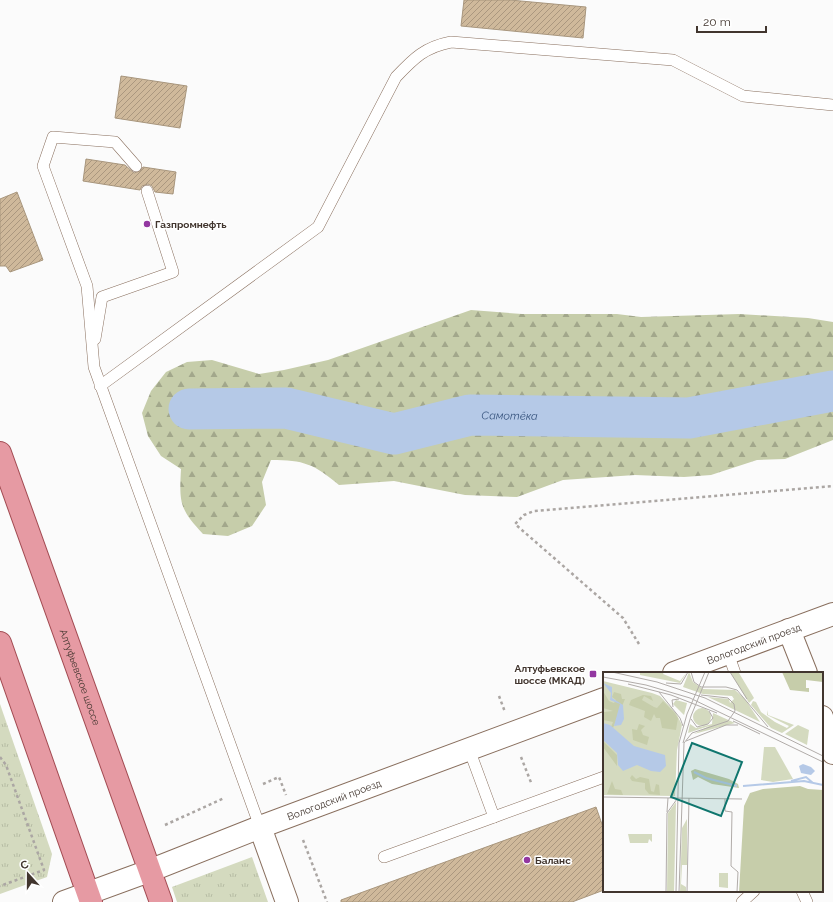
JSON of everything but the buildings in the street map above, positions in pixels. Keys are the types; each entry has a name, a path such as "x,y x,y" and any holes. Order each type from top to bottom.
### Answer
{"main road":[{"name":"Алтуфьевское шоссе","path":"0,453 160,902"},
{"path":"0,643 88,899"}],"street":[{"name":"Вологодский проезд","path":"680,672 732,663 789,630 833,614"},
{"path":"789,630 806,672"},
{"name":"Вологодский проезд","path":"64,902 88,899 149,871 260,827 603,699"},
{"path":"823,720 833,753"},
{"path":"260,827 287,902"}],"lane":[{"path":"100,386 318,228 396,77 415,57 435,46 451,42 673,60 743,96 833,105"},
{"path":"136,166 115,142 53,137 43,166 87,286 94,367 100,386 260,827"},
{"path":"93,355 102,297 173,272 148,191"},
{"path":"469,749 494,817"},
{"path":"384,857 603,777"},
{"path":"742,902 753,892"},
{"path":"802,892 807,902"}],"path":[{"path":"639,644 623,618 515,524 524,515 534,511 833,486"},
{"path":"498,696 506,715"},
{"path":"0,757 6,765 44,870 0,886"},
{"path":"521,757 538,801"},
{"path":"263,784 279,777 286,797"},
{"path":"164,825 224,798"},
{"path":"303,840 327,902"}],"green space":[{"path":"471,310 522,314 617,314 641,317 739,314 808,318 833,322 833,440 785,459 757,460 711,475 684,477 635,475 563,480 517,497 465,495 394,481 339,485 322,472 300,462 271,460 262,482 266,505 252,526 228,536 203,534 185,512 180,490 181,469 161,456 148,436 142,413 151,391 166,372 187,362 212,360 259,374 284,370 328,360"},
{"path":"0,704 52,854 47,877 0,894"},
{"path":"252,857 268,902 177,902 172,887"}],"waterway":[{"name":"Самотёка","path":"189,409 286,408 394,434 470,415 689,418 833,391"}],"place":[{"name":"Газпромнефть","path":"147,224"},
{"name":"Алтуфьевское шоссе (МКАД)","path":"593,674"},
{"name":"Баланс","path":"527,860"}]}
